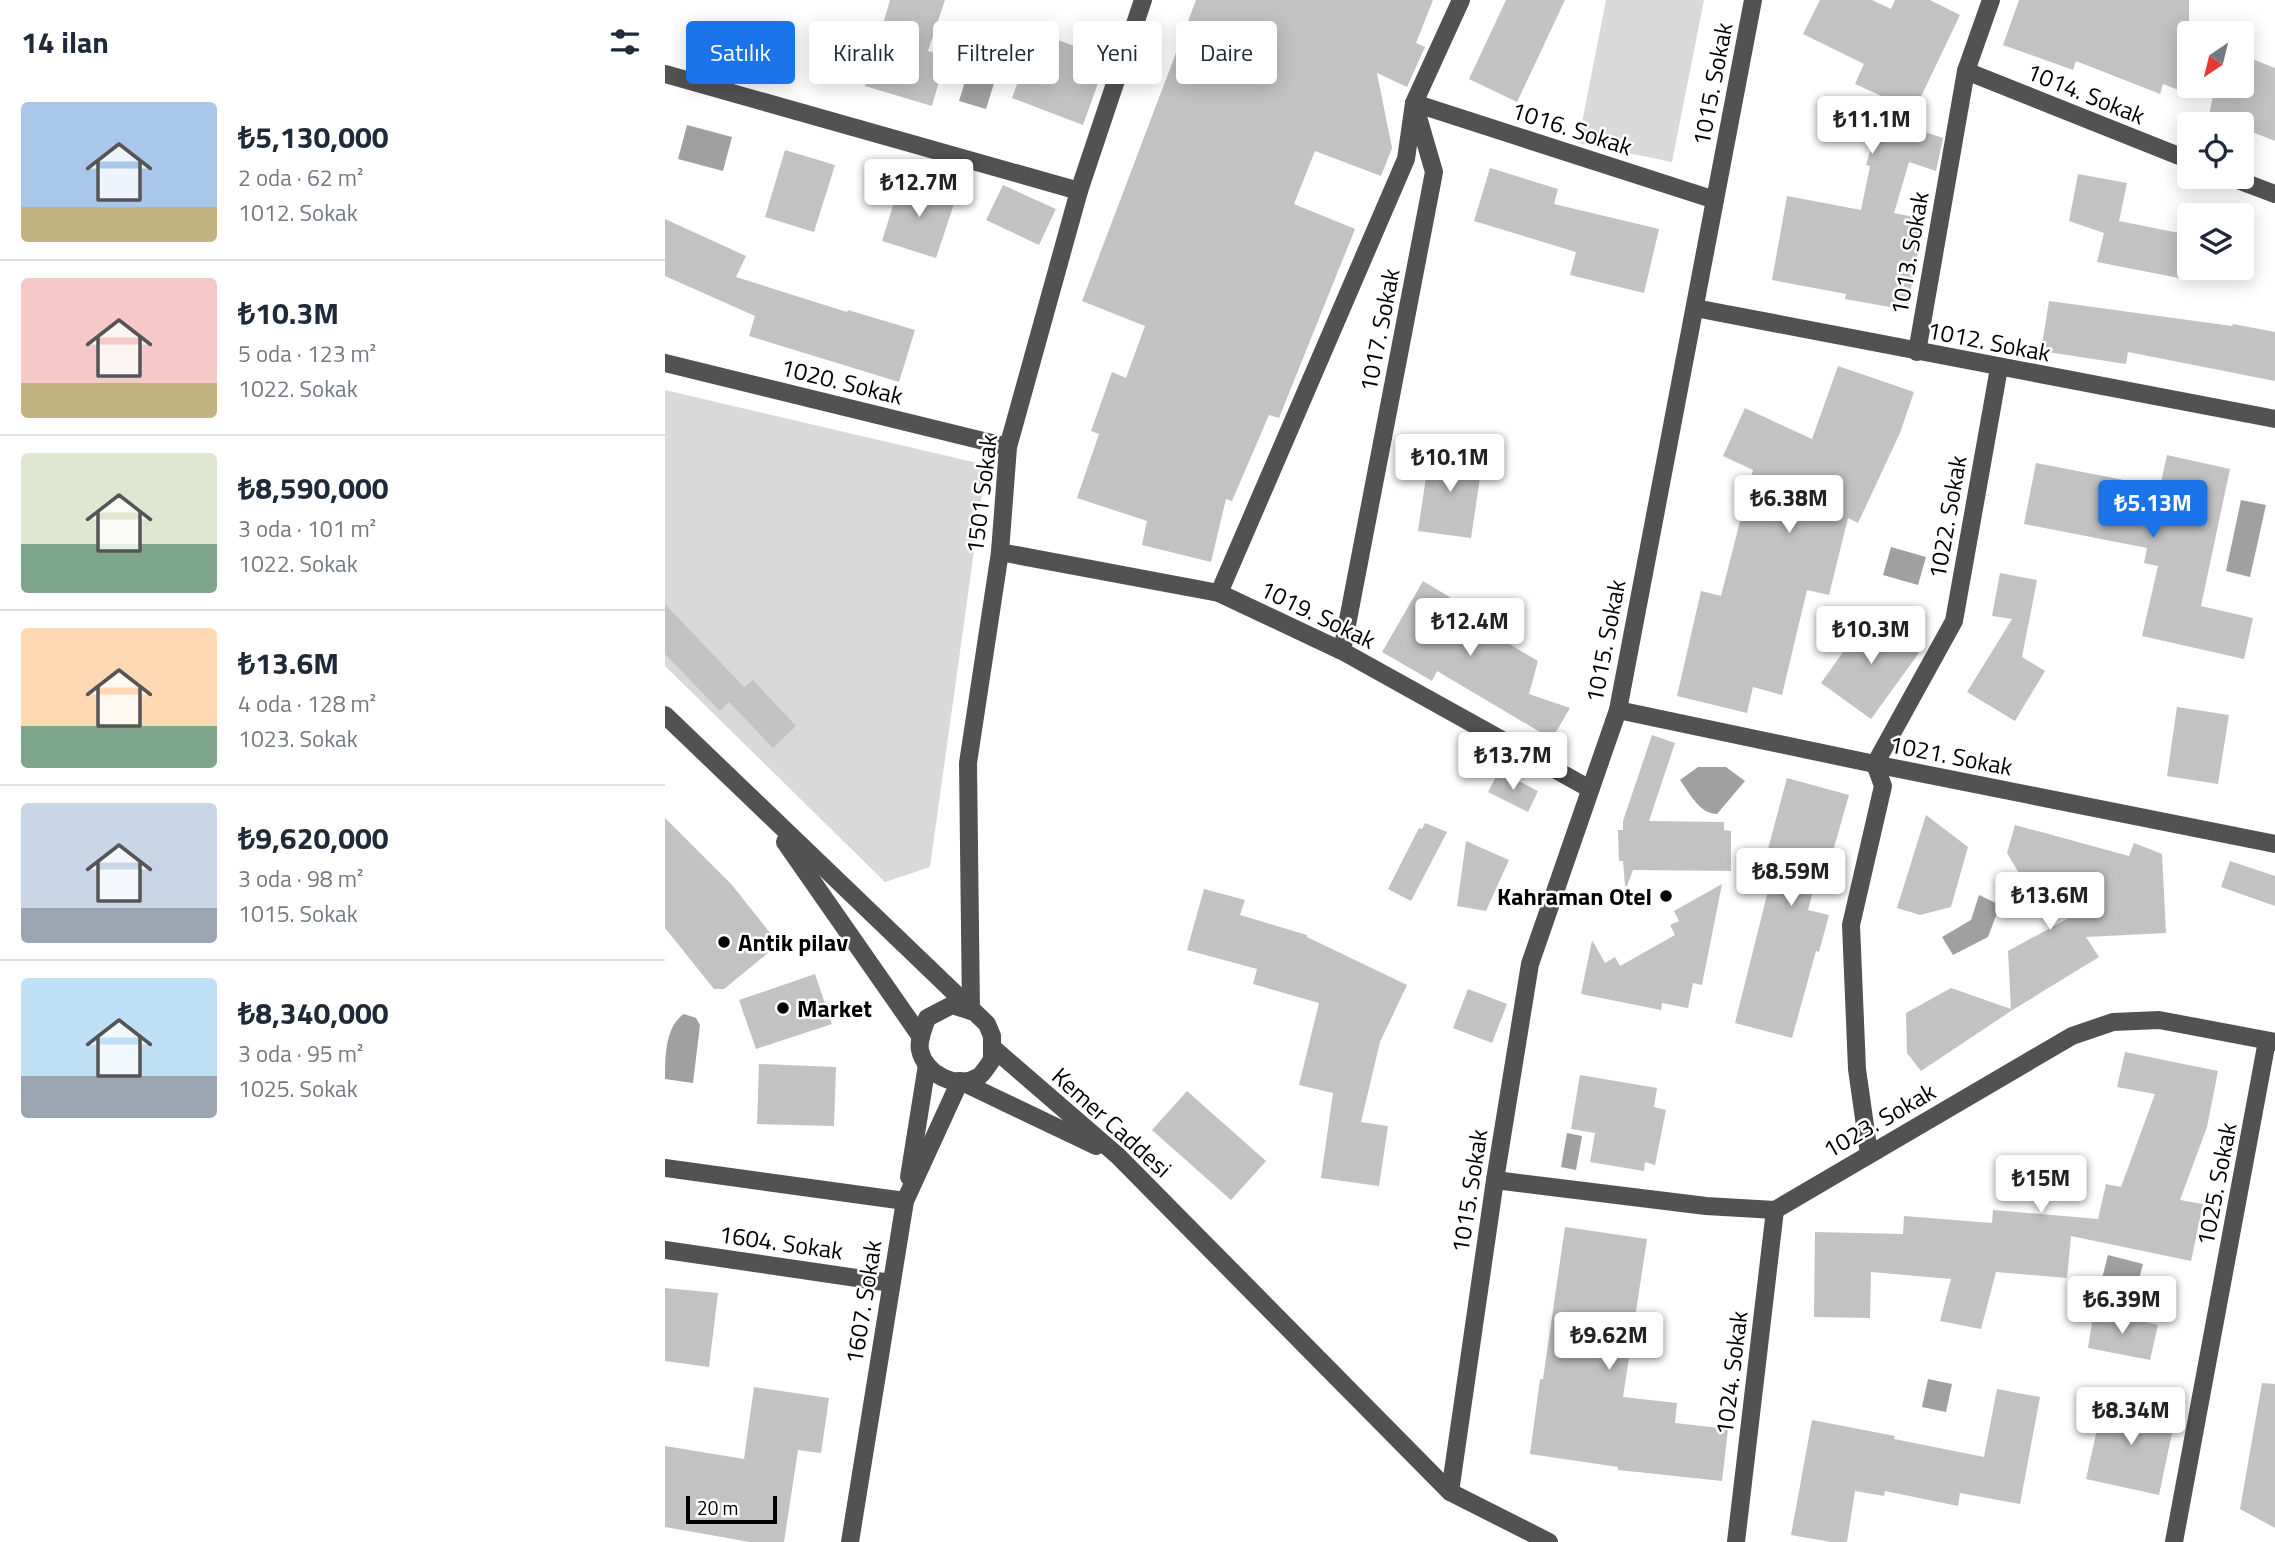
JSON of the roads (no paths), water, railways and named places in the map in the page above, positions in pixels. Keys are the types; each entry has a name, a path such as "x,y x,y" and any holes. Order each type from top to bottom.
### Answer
{"street":[{"name":"1501 Sokak","path":"971,1011 968,762 999,552 1008,447 1079,191 1143,0"},
{"name":"1017. Sokak","path":"1219,593 1406,159 1415,103 1461,0"},
{"name":"1015. Sokak","path":"1450,1492 1495,1180 1530,964 1618,710 1752,0"},
{"name":"1013. Sokak","path":"1917,352 1966,71 1990,0"},
{"name":"1014. Sokak","path":"1966,71 2177,155"},
{"path":"665,74 1079,191"},
{"name":"1017. Sokak","path":"1342,651 1434,172 1415,103"},
{"name":"1016. Sokak","path":"1415,103 1715,200"},
{"path":"2254,186 2275,194"},
{"name":"1012. Sokak","path":"1695,308 2275,419"},
{"name":"1020. Sokak","path":"665,363 1008,447"},
{"name":"1022. Sokak","path":"1875,764 1954,621 1999,368"},
{"name":"1019. Sokak","path":"999,552 1219,593 1342,651 1591,789"},
{"name":"1021. Sokak","path":"1618,710 2275,844"},
{"name":"Kemer Caddesi","path":"665,715 986,1024 992,1036 993,1048 1118,1156 1450,1492 1549,1542"},
{"path":"1869,1154 1857,1069 1851,925 1884,786 1875,764"},
{"path":"761,808 921,1037"},
{"path":"971,1011 953,1005 941,1008 927,1017 920,1050 927,1065 947,1080 960,1081 978,1077 992,1060 993,1048"},
{"name":"1023. Sokak","path":"1775,1210 2073,1036 2113,1021 2158,1020 2271,1042"},
{"name":"1025. Sokak","path":"2174,1542 2271,1042"},
{"path":"665,1168 905,1201 927,1065"},
{"path":"960,1081 1118,1156"},
{"name":"1607. Sokak","path":"850,1542 905,1201 960,1081"},
{"path":"1495,1180 1706,1206 1775,1210"},
{"name":"1024. Sokak","path":"1735,1542 1775,1210"},
{"name":"1604. Sokak","path":"665,1250 891,1283"}],"place":[{"name":"Kahraman Otel","path":"1666,896"},
{"name":"Antik pilav","path":"724,942"},
{"name":"Market","path":"783,1008"}]}
